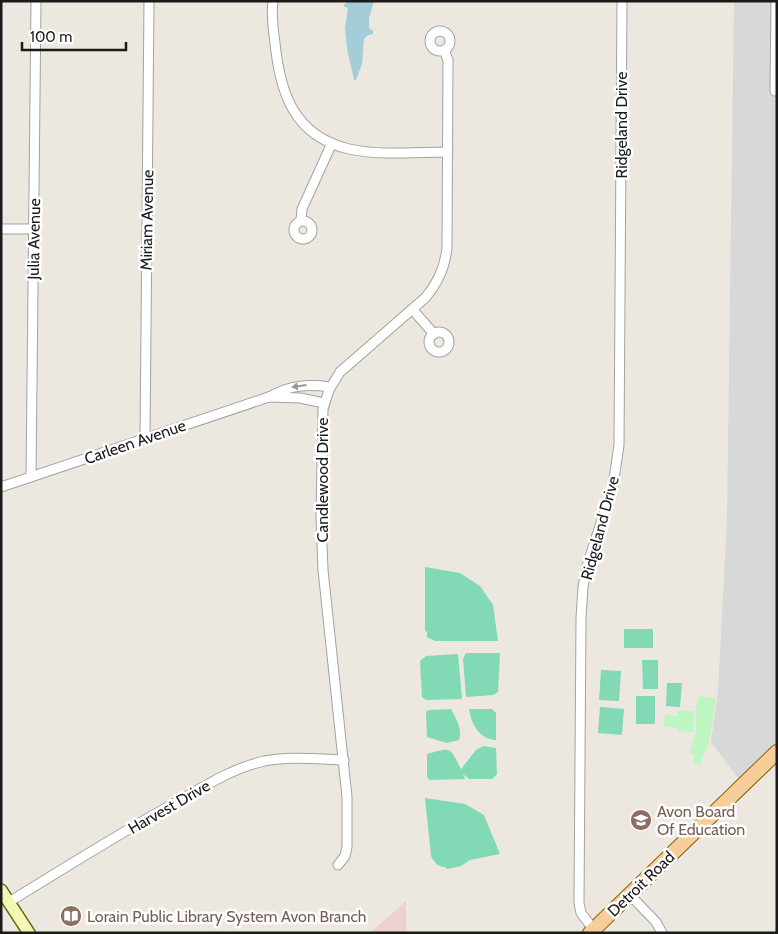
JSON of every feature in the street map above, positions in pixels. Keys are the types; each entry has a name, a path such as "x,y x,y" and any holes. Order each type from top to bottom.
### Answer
{"main road":[{"name":"Detroit Road","path":"592,931 777,752"},
{"path":"1,890 29,933"}],"street":[{"name":"Julia Avenue","path":"31,477 36,1"},
{"name":"Miriam Avenue","path":"145,438 150,1"},
{"path":"273,1 272,21 277,66 284,93 294,112 304,124 332,143 347,148 370,152 448,152"},
{"name":"Ridgeland Drive","path":"592,931 581,913 579,903 581,613 587,566 613,486 618,445 622,1"},
{"path":"775,91 776,1"},
{"name":"Candlewood Drive","path":"338,865 346,852 347,797 322,563 322,414 330,387 345,367 412,310 433,288 442,272 447,248 448,152 448,60 444,50"},
{"path":"301,220 302,209 332,143"},
{"path":"1,229 34,228"},
{"path":"412,310 434,334"},
{"name":"Carleen Avenue","path":"1,487 269,397 284,389 310,385 330,387"},
{"name":"Carleen Avenue","path":"269,397 300,398 324,403"},
{"name":"Harvest Drive","path":"9,902 146,818 238,769 279,759 344,760"},
{"path":"630,895 656,922 662,933"}],"shaded area":[{"path":"734,1 777,1 777,752 743,785 711,742 718,691 727,518"},
{"path":"406,901 406,933 370,933"}],"green space":[{"path":"425,567 460,573 480,586 493,605 498,641 435,641 427,637 427,632 425,631"},
{"path":"624,629 653,629 653,648 624,648"},
{"path":"466,653 500,653 498,692 493,695 466,697 463,659"},
{"path":"458,654 462,699 426,700 422,697 420,661 426,656"},
{"path":"642,660 658,660 658,689 643,689"},
{"path":"601,670 621,671 619,701 599,700"},
{"path":"667,683 682,683 680,707 666,706"},
{"path":"636,696 655,696 655,724 636,724"},
{"path":"699,696 716,698 709,742 700,765 693,764 694,755 690,752 696,732 696,708"},
{"path":"600,707 624,709 622,735 598,733"},
{"path":"451,709 460,728 459,740 447,743 427,737 426,712 429,710"},
{"path":"469,709 492,709 496,713 496,740 485,737 477,730"},
{"path":"678,710 694,711 693,732 677,731 677,728 664,726 665,715 677,716"},
{"path":"483,746 496,748 497,774 492,779 469,779 463,774 465,779 430,780 427,777 427,754 442,750 449,751 461,769 476,750"},
{"path":"425,798 465,804 484,815 500,854 470,860 461,866 447,869 437,864 431,856"}],"water":[{"path":"348,1 374,1 369,18 369,28 373,31 373,34 368,35 364,39 362,64 356,80 354,80 347,49 345,28 348,8 343,6"}],"place":[{"name":"Avon Board Of Education","path":"641,820"},
{"name":"Lorain Public Library System Avon Branch","path":"71,916"}]}
